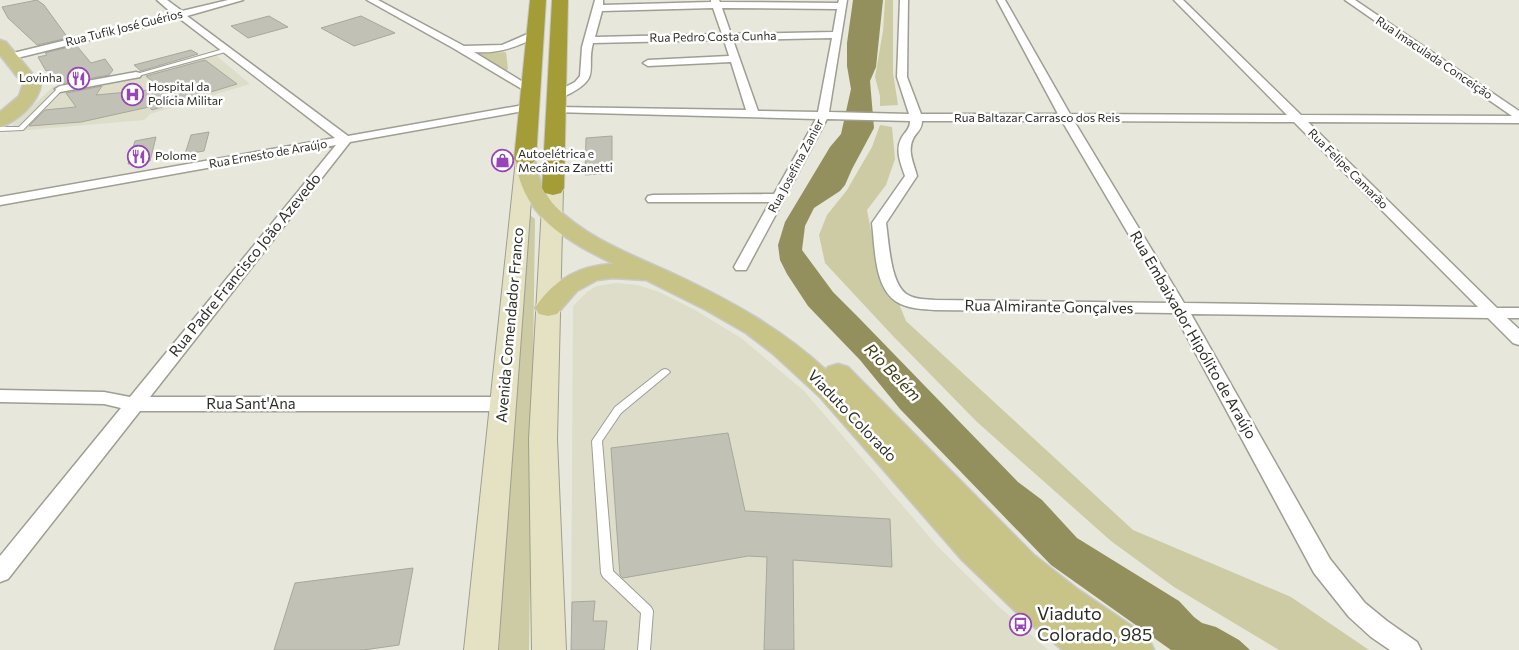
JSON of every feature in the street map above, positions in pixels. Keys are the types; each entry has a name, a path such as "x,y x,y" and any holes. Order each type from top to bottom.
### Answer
{"highway":[{"name":"Avenida Comendador Franco","path":"524,159 538,0"},
{"path":"552,202 560,0"}],"main road":[{"path":"0,121 25,99 32,88 32,84 4,51"},
{"name":"Viaduto Colorado","path":"524,159 530,183 536,194 565,206 586,226 616,242 747,304 803,344 861,395 955,497 1024,567 1084,616 1135,650"},
{"name":"Avenida Comendador Franco","path":"481,650 524,159"},
{"path":"549,650 543,440 552,202"},
{"name":"Viaduto Colorado","path":"552,202 586,240 731,313 784,349 840,400 940,512 995,570 1054,622 1093,650"},
{"path":"548,308 571,282 582,277 617,270 654,274"}],"street":[{"path":"161,0 346,140"},
{"name":"Rua Tufik José Guérios","path":"4,51 239,0"},
{"path":"370,0 457,46 530,98"},
{"path":"904,0 902,77 916,117"},
{"name":"Rua Embaixador Hipólito de Araújo","path":"1001,0 1066,118 1180,309 1322,566 1357,610 1379,629 1409,650"},
{"name":"Rua Felipe Camarão","path":"1178,0 1519,339"},
{"name":"Rua Imaculada Conceição","path":"1349,0 1519,118"},
{"path":"715,3 753,114"},
{"path":"556,103 585,77 586,52 599,4 842,3"},
{"name":"Rua Josefina Zanier","path":"741,268 827,116 842,3"},
{"path":"457,46 477,50 502,49 514,46 536,34"},
{"name":"Rua Pedro Costa Cunha","path":"589,40 837,35"},
{"name":"Rua Pedro Costa Cunha","path":"648,63 734,59"},
{"path":"60,89 136,75"},
{"name":"Rua Ernesto de Araújo","path":"2,201 346,140 530,98"},
{"name":"Rua Baltazar Carrasco dos Reis","path":"556,103 753,114 827,116 1298,119 1519,118"},
{"name":"Rua Almirante Gonçalves","path":"916,117 916,128 906,139 904,151 911,176 879,223 889,284 901,298 913,303 935,305 1519,313"},
{"name":"Rua Padre Francisco João Azevedo","path":"0,572 346,140"},
{"path":"653,199 779,198"},
{"name":"Rua Sant'Ana","path":"0,396 104,398 134,404 503,404"}],"lane":[{"path":"136,75 227,50"},
{"path":"0,129 21,129 60,89"},
{"path":"644,650 648,610 607,574 597,441 618,410 665,372"}],"shaded area":[{"name":"Hospital da Polícia Militar","path":"212,52 250,84 150,114 144,120 5,132 53,87 109,79"},
{"path":"616,283 637,285 659,292 695,310 741,338 804,391 939,548 997,605 1048,650 571,650 573,306 587,292 597,286"}],"green space":[{"path":"885,0 893,0 893,73 898,105 880,106 880,96 875,77 883,31"},
{"path":"506,52 508,69 505,71 475,54"},
{"path":"880,125 892,127 895,159 886,185 867,210 873,241 906,321 1133,530 1291,597 1369,650 1279,650 1174,587 1111,541 976,421 825,263 819,235 827,215 847,190 872,147"},
{"path":"525,211 535,219 529,650 499,650"}],"water":[{"name":"Rio Belém","path":"853,0 883,0 876,67 870,81 874,128 845,185 840,191 814,208 805,226 802,250 833,292 1018,482 1042,500 1077,538 1179,601 1202,623 1216,627 1239,640 1250,650 1171,650 1051,565 900,409 860,360 808,306 787,274 780,260 778,245 785,222 830,147 841,134 851,89 847,66 847,43"}],"building":[{"path":"37,0 44,5 68,38 37,45 8,18 2,7"},
{"path":"269,16 288,27 248,38 231,26"},
{"path":"361,16 395,33 354,46 321,28"},
{"path":"76,45 91,63 105,59 113,70 109,75 60,84 49,70 46,71 38,57 47,55 45,53"},
{"path":"191,50 198,54 141,71 134,65"},
{"path":"205,60 237,84 152,110 149,107 81,122 29,126 45,110 76,107 66,93 102,86 96,95 161,89 146,76"},
{"path":"209,132 204,151 185,154 191,135"},
{"path":"612,136 612,173 585,175 586,138"},
{"name":"Polome","path":"156,137 150,161 128,164 135,141"},
{"path":"728,433 745,511 890,519 892,567 793,560 794,650 764,650 767,557 748,556 623,578 620,575 611,448"},
{"path":"413,568 399,645 363,650 274,650 295,583"},
{"path":"595,601 593,621 607,621 604,650 571,650 572,602"}],"place":[{"name":"Lovinha","path":"78,78"},
{"name":"Hospital da Polícia Militar","path":"132,94"},
{"name":"Polome","path":"139,156"},
{"name":"Autoelétrica e Mecânica Zanetti","path":"502,161"},
{"name":"Viaduto Colorado, 985","path":"1021,624"}]}
